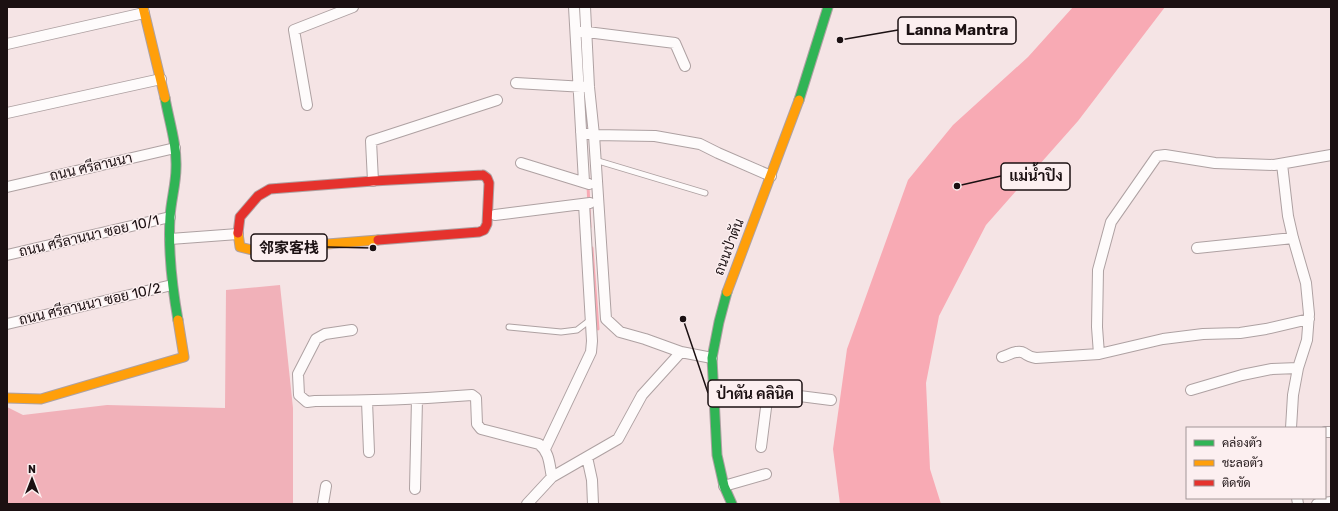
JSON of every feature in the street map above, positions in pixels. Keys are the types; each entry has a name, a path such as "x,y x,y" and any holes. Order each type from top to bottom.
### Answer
{"street":[{"path":"307,105 294,30 353,7"},
{"path":"574,7 584,182"},
{"path":"585,7 589,87 594,135 606,319 620,332 681,352 712,358"},
{"name":"ถนนป่าตัน","path":"732,504 724,486 717,455 712,358 727,291 794,115 828,7"},
{"path":"7,44 144,10 161,79 175,148 176,168 170,217 170,262 172,284 184,357 41,399 7,398"},
{"path":"576,32 587,32 675,43 685,66"},
{"path":"7,113 161,79"},
{"path":"516,83 589,87"},
{"path":"373,181 371,141 497,100"},
{"path":"581,132 594,135 655,136 700,144 771,176"},
{"name":"ถนน ศรีลานนา","path":"7,187 175,148"},
{"path":"1099,354 1097,327 1098,270 1111,222 1157,156 1165,155 1215,163 1274,166 1331,155"},
{"path":"520,163 597,186"},
{"path":"1282,164 1288,216 1306,283 1309,314 1307,340 1298,368 1293,395 1291,427"},
{"path":"483,175 487,178 489,183 487,224 484,230 479,232 252,250 240,247 238,234 240,217 258,196 270,189 373,181 483,175"},
{"path":"495,215 598,203"},
{"path":"545,449 591,352 592,341 584,204"},
{"name":"ถนน ศรีลานนา ซอย 10/1","path":"7,255 170,217"},
{"path":"170,239 238,234"},
{"path":"1197,248 1293,238"},
{"path":"587,248 601,246"},
{"name":"ถนน ศรีลานนา ซอย 10/2","path":"7,324 172,284"},
{"path":"590,320 606,319"},
{"path":"1002,357 1019,352 1023,352 1029,357 1036,358 1099,354 1163,339 1204,334 1240,333 1266,329 1309,319"},
{"path":"352,330 325,334 316,339 298,374 299,395 307,402 417,399 472,395 476,398 477,424 481,429 539,444 545,449 548,456 552,476"},
{"path":"527,504 552,476 618,439 642,395 681,352"},
{"path":"1191,390 1242,375 1272,369 1298,368"},
{"path":"713,385 831,400"},
{"path":"761,447 768,392"},
{"path":"415,489 417,399"},
{"path":"367,401 370,452"},
{"path":"587,457 592,480 594,504"},
{"path":"724,486 766,474"},
{"path":"323,504 326,486"},
{"path":"1317,504 1331,502"}],"lane":[{"path":"595,160 705,193"},
{"path":"509,326 561,332 577,330 590,320"}],"shaded area":[{"path":"1073,7 1165,7 1078,121 986,225 939,316 926,383 930,469 941,504 840,504 833,449 847,349 908,180 953,125 1028,57"},
{"path":"280,285 293,408 293,504 7,504 7,407 23,415 107,405 225,408 226,290"}],"waterway":[{"path":"588,186 590,227"},
{"path":"592,248 598,329"}],"traffic: fast":[{"path":"799,100 828,7"},
{"path":"165,98 174,141 176,159 176,174 170,217 170,256 172,282 178,320"},
{"path":"727,292 712,358 717,455 724,486 732,504"}],"traffic: slow":[{"path":"143,7 165,98"},
{"path":"727,292 799,100"},
{"path":"238,233 240,247 252,250 378,240"},
{"path":"7,398 41,399 184,357 178,320"}],"traffic: jam":[{"path":"378,240 479,232 484,230 487,224 489,183 487,178 483,175"},
{"path":"238,233 240,217 258,196 270,189 373,181 483,175"}],"place":[{"name":"Lanna Mantra","path":"840,40"},
{"name":"แม่น้ำปิง","path":"957,186"},
{"name":"邻家客栈","path":"373,248"},
{"name":"ป่าตัน คลินิค","path":"683,319"}]}
